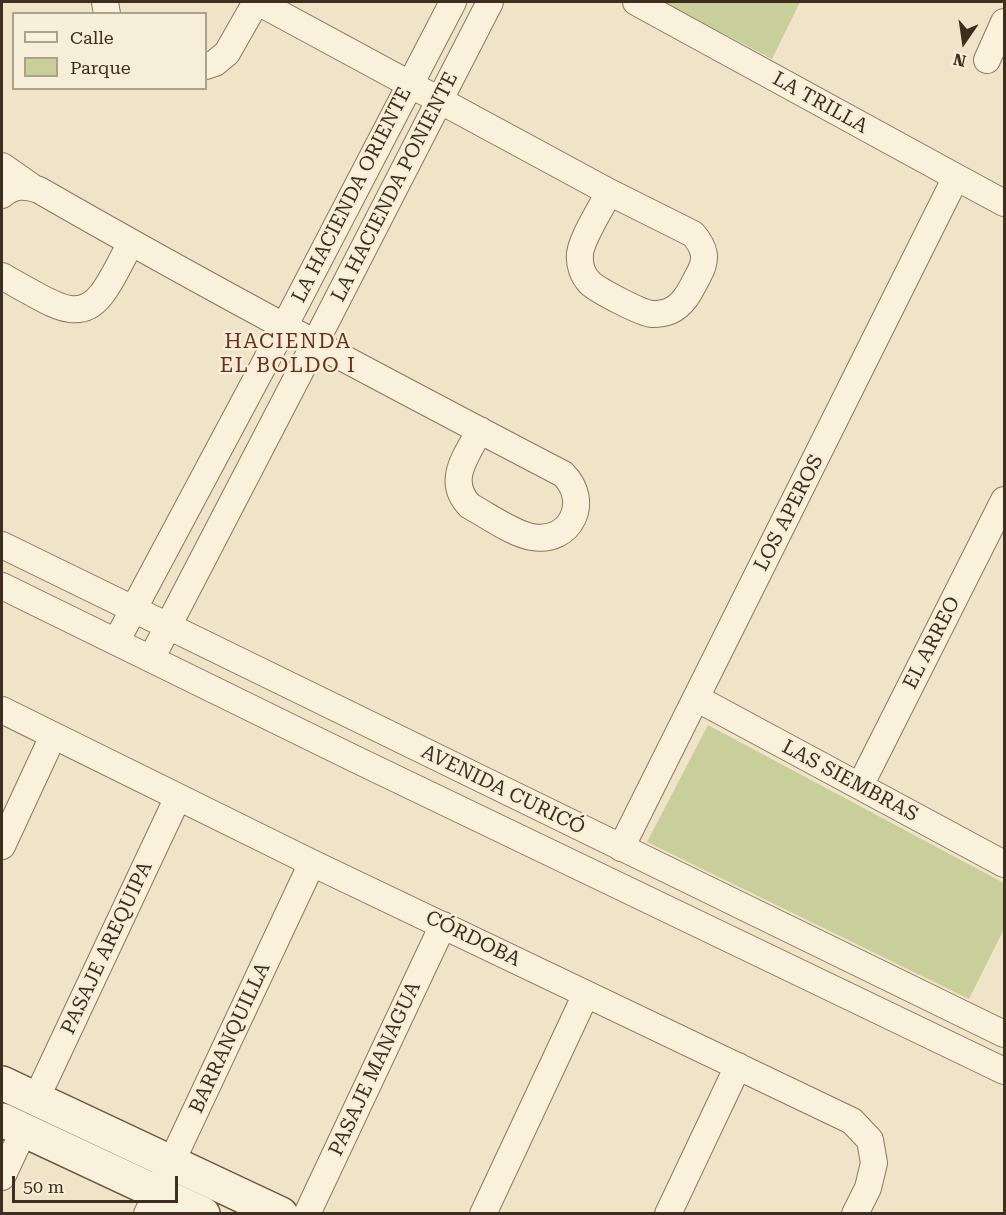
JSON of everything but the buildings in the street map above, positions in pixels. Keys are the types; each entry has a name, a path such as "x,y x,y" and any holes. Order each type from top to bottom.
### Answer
{"street":[{"path":"207,66 215,63 227,53 257,2 609,192 693,234 702,246 703,268 683,302 670,311 653,314 644,312 595,288 584,276 579,260 582,245 609,192"},
{"name":"LA HACIENDA ORIENTE","path":"116,642 299,335 410,84 453,2"},
{"name":"LA HACIENDA PONIENTE","path":"151,659 299,335 439,100 490,2"},
{"name":"LA TRILLA","path":"636,2 1005,203"},
{"path":"987,60 1005,22"},
{"path":"2,166 32,188 131,243 299,335 480,430 563,474 569,479 576,493 576,507 569,525 549,537 530,537 470,506 465,501 459,489 459,473 480,430"},
{"name":"LOS APEROS","path":"621,848 956,177"},
{"path":"2,195 17,187 32,188"},
{"path":"2,276 58,307 74,310 82,308 90,305 101,295 131,243"},
{"name":"EL ARREO","path":"860,786 1005,500"},
{"name":"AVENIDA CURICÓ","path":"2,544 1005,1034"},
{"name":"AVENIDA CURICÓ","path":"2,586 355,759 1005,1071"},
{"name":"LAS SIEMBRAS","path":"696,698 1005,864"},
{"name":"CÓRDOBA","path":"2,710 312,863 852,1121 870,1140 874,1163 868,1188 855,1214"},
{"path":"355,759 372,726"},
{"path":"2,846 53,736"},
{"name":"PASAJE AREQUIPA","path":"36,1099 178,797"},
{"name":"BARRANQUILLA","path":"152,1203 312,863"},
{"name":"PASAJE MANAGUA","path":"307,1214 443,925"},
{"path":"483,1214 586,994"},
{"path":"668,1214 738,1066"},
{"path":"2,1083 281,1214"},
{"path":"2,1177 13,1125 152,1203 203,1214"}],"green space":[{"path":"664,2 800,2 772,59"},
{"path":"708,725 1004,883 1004,929 969,999 647,842"}],"district":[{"name":"HACIENDA EL BOLDO I","path":"288,354"}]}
